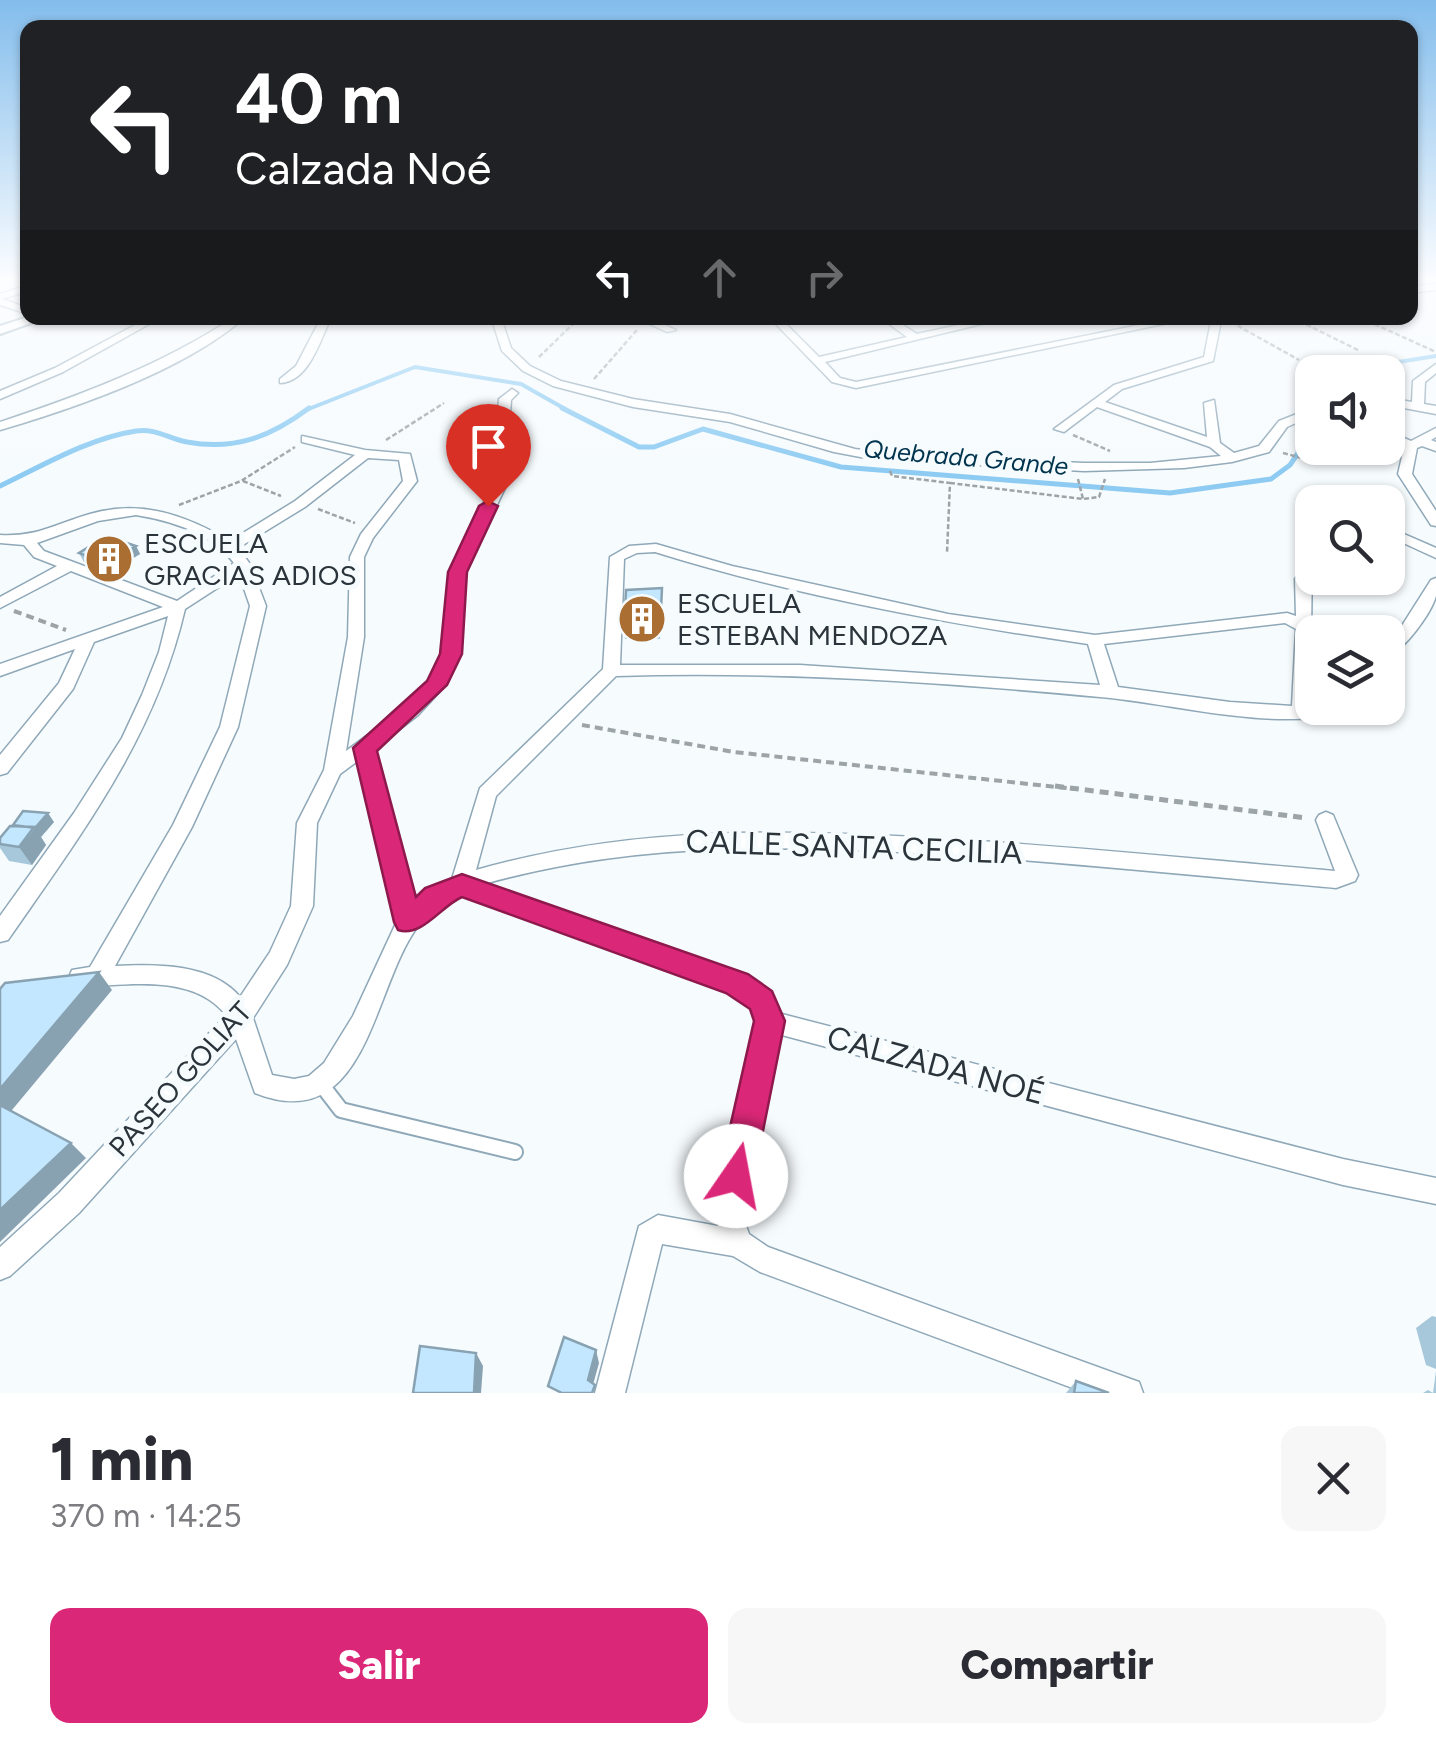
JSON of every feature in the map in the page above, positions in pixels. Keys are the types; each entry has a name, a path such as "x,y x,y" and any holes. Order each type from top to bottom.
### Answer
{"street":[{"path":"0,394 59,370 111,342"},
{"path":"0,426 135,380 203,342"},
{"path":"284,381 301,368 314,342"},
{"path":"502,342 509,353 528,367 578,391 731,418 885,458 1074,470 1232,458 1264,449 1283,424 1295,419"},
{"path":"798,342 836,380 848,384 1064,342"},
{"path":"815,360 898,342"},
{"path":"1060,429 1136,379 1209,359 1214,342"},
{"path":"1418,406 1419,381 1436,366"},
{"path":"333,770 365,748 436,685 451,654 458,572 498,488 505,399 512,393"},
{"path":"1096,403 1214,444 1232,458"},
{"path":"1210,403 1214,444"},
{"path":"1405,404 1436,410"},
{"path":"1436,432 1423,444 1406,474 1436,522"},
{"path":"306,439 365,454 405,457 410,481 366,538 357,557 356,638 333,770"},
{"path":"230,547 300,504 365,454"},
{"path":"0,539 28,541 94,517 136,512 162,514 230,547 242,564 258,606 229,728 182,827 97,976"},
{"path":"1405,539 1436,554"},
{"path":"28,541 39,554 178,607"},
{"path":"611,671 612,583 622,551 656,548 728,570 948,619 1095,640 1266,619 1287,618 1295,623"},
{"path":"0,670 178,607 242,564"},
{"path":"0,604 70,566"},
{"path":"1405,633 1436,583"},
{"path":"0,933 131,737 171,649 178,607"},
{"path":"0,768 67,686 86,640"},
{"path":"1095,640 1112,692"},
{"path":"738,1244 728,1214 770,1021 762,1000 737,983 462,885 487,793 557,720 611,671 732,665 1112,692 1295,711"},
{"path":"365,748 408,922"},
{"name":"PASEO GOLIAT","path":"0,1266 69,1203 240,1017 279,958 302,906 308,823 333,770"},
{"name":"CALLE SANTA CECILIA","path":"319,1082 352,1046 408,922 435,896 462,885 594,850 679,839 817,838 1336,880 1348,875 1348,864 1326,820"},
{"path":"58,980 136,971 174,977 228,996 240,1017 249,1060 264,1084 297,1092 319,1082"},
{"name":"CALZADA NOÉ","path":"770,1021 1343,1172 1436,1191"},
{"path":"610,1393 649,1236 658,1229 738,1244 760,1258 1128,1393"}],"lane":[{"path":"319,1082 340,1110 515,1152"}],"path":[{"path":"528,367 554,342"},
{"path":"578,391 624,342"},
{"path":"1264,342 1295,358"},
{"path":"1342,342 1360,351"},
{"path":"365,454 444,403"},
{"path":"1060,429 1114,452"},
{"path":"162,514 241,480 306,439"},
{"path":"1281,452 1295,456"},
{"path":"892,476 1083,498 1099,494 1101,484"},
{"path":"947,553 950,482"},
{"path":"1079,482 1083,498"},
{"path":"0,604 86,640"},
{"path":"557,720 734,752 928,770 1326,820"}],"building":[{"path":"106,536 136,546 106,563 79,553"},
{"name":"ESCUELA ESTEBAN MENDOZA","path":"662,588 660,631 624,630 626,590"},
{"path":"23,811 48,813 35,828 13,825"},
{"path":"10,826 34,827 19,847 0,844"},
{"path":"99,972 0,1089 0,989 5,983"},
{"path":"0,1105 71,1143 0,1210"},
{"path":"564,1337 596,1350 588,1380 595,1385 592,1393 562,1393 548,1386"},
{"path":"420,1346 476,1353 474,1393 413,1393"},
{"path":"1076,1381 1109,1393 1074,1393"}],"waterway":[{"name":"Quebrada Grande","path":"1405,361 1436,356"},
{"name":"Quebrada Grande","path":"306,410 415,367 521,384 567,410"},
{"name":"Quebrada Grande","path":"0,486 66,454 118,435 143,430 180,441 237,443 267,433 309,408"},
{"name":"Quebrada Grande","path":"562,408 639,447 654,447 703,429 841,467 1170,493 1271,479 1295,458"}],"place":[{"name":"ESCUELA GRACIAS ADIOS","path":"109,559"},
{"name":"ESCUELA ESTEBAN MENDOZA","path":"642,619"}],"route":[{"path":"488,506 458,572 451,654 436,685 412,711 365,748 408,922 435,896 462,885 737,983 762,1000 770,1021 736,1176"}]}
